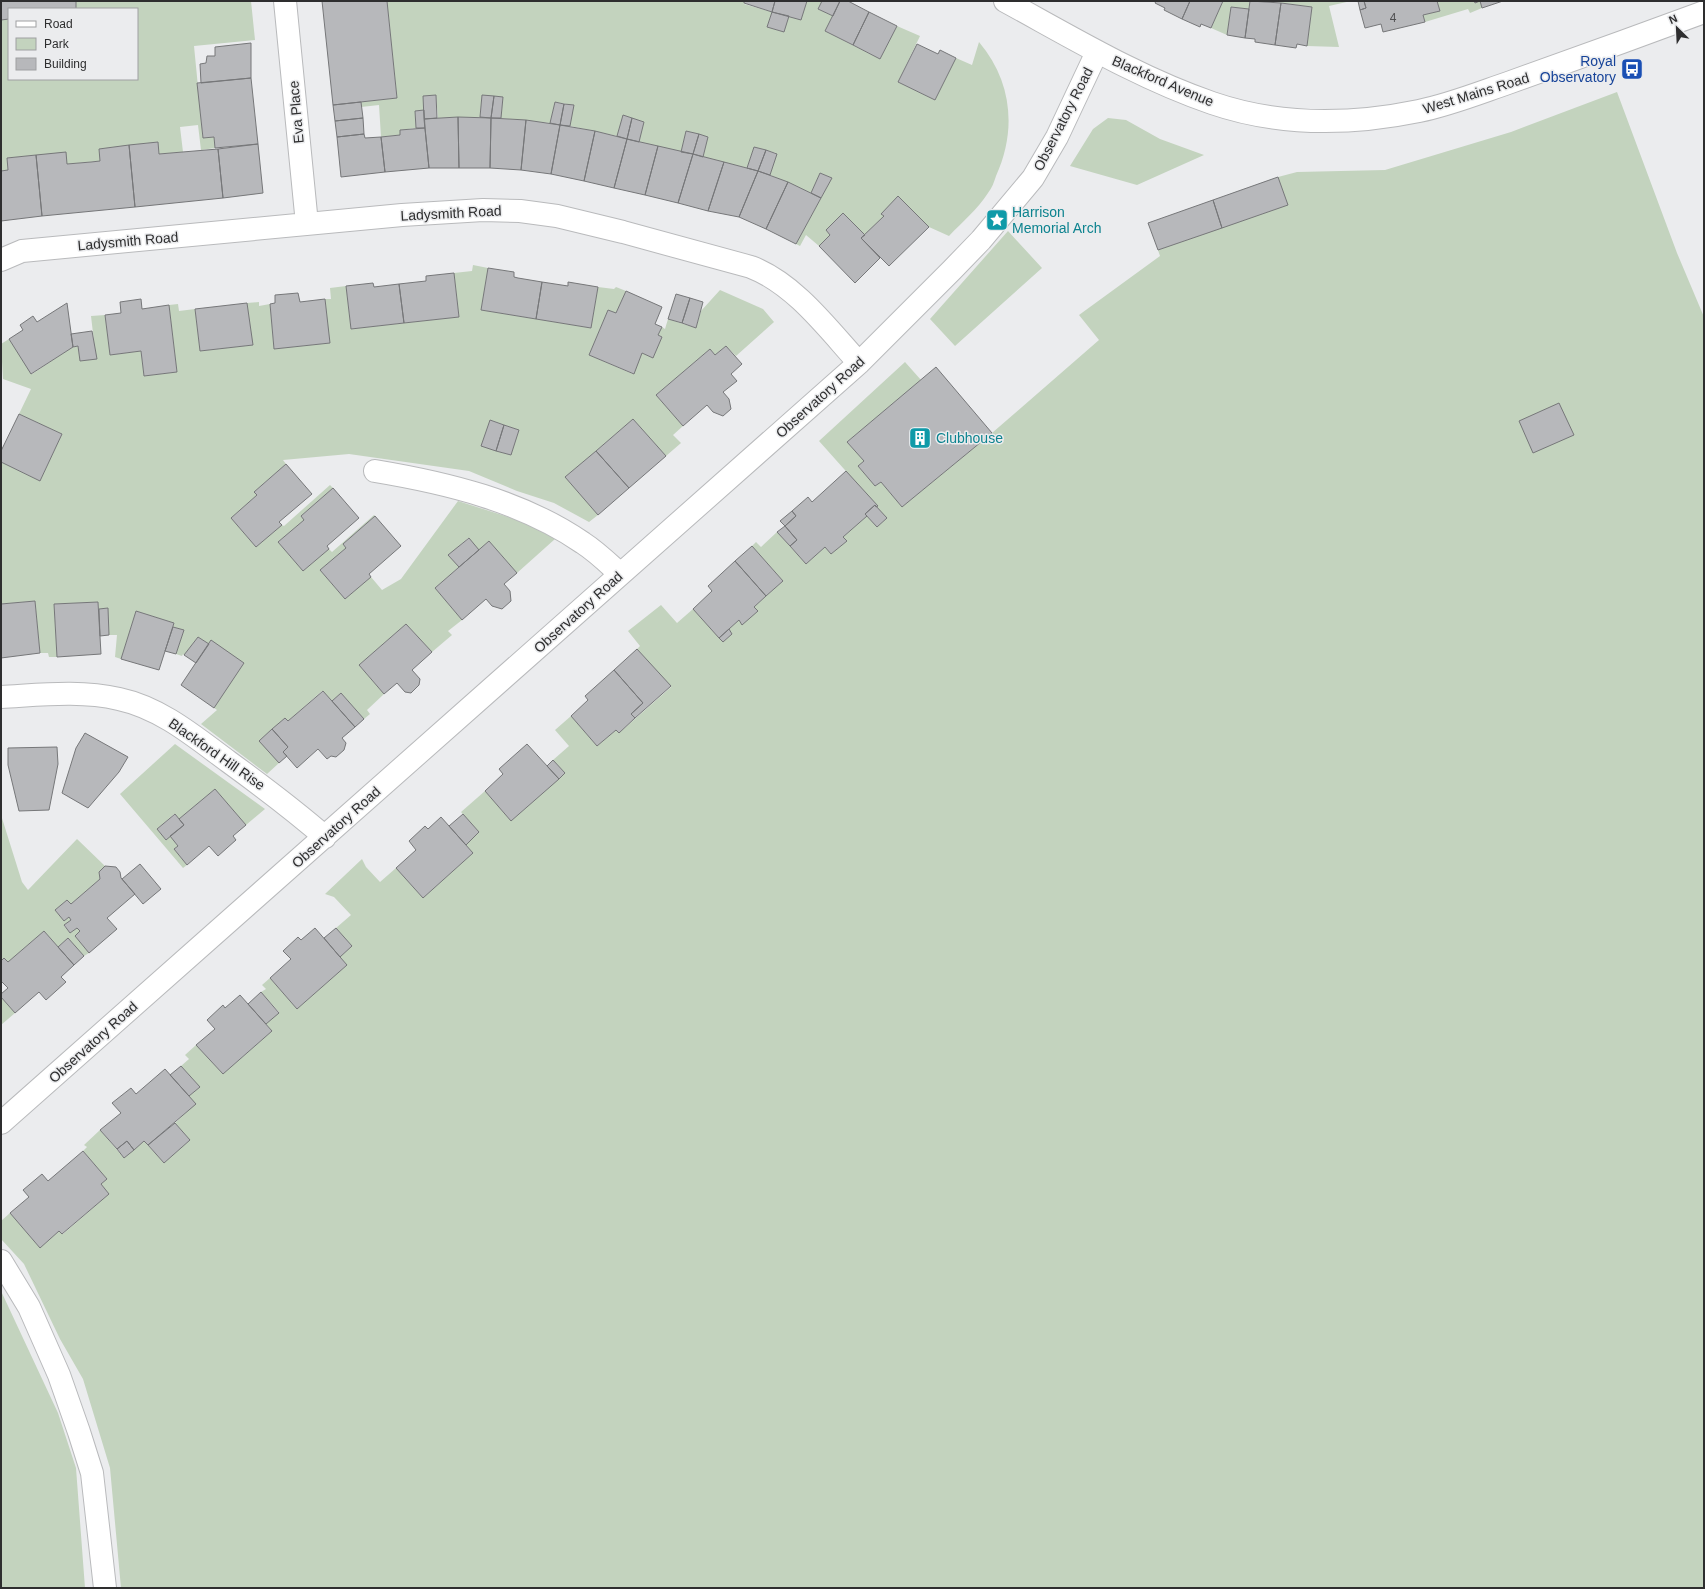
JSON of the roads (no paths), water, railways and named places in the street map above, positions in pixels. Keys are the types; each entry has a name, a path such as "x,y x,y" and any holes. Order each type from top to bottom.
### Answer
{"street":[{"name":"Eva Place","path":"285,1 307,224"},
{"name":"Blackford Avenue","path":"1005,1 1097,52 1161,83 1214,104 1259,114 1298,120 1332,122 1358,120"},
{"name":"West Mains Road","path":"1358,120 1420,111 1476,94 1549,70 1704,12"},
{"name":"Observatory Road","path":"1,1123 859,363 981,240 1033,178 1057,137 1097,52"},
{"name":"Ladysmith Road","path":"1,260 22,251 307,224 483,210 537,213 579,221 751,267 770,275 794,293 859,363"},
{"path":"375,470 458,488 517,508 567,532 599,555 620,574"},
{"name":"Blackford Hill Rise","path":"1,697 82,694 120,699 160,714 198,738 284,802 325,837"},
{"path":"1,1261 29,1308 59,1376 81,1439 93,1479 105,1588"}],"place":[{"name":"Royal Observatory","path":"1632,69"},
{"name":"Harrison Memorial Arch","path":"997,220"},
{"name":"Clubhouse","path":"920,438"}]}
